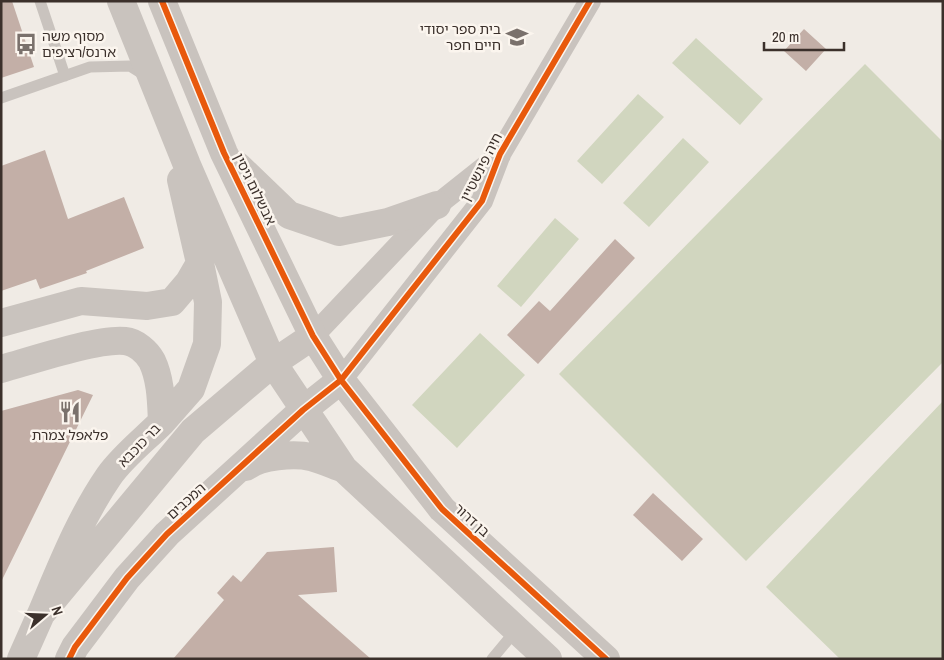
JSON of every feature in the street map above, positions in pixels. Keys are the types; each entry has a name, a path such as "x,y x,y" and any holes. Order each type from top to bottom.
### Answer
{"street":[{"path":"121,1 172,129 272,364 344,470 548,659"},
{"name":"אבשלום גיסין","path":"162,1 224,153 313,336 341,380"},
{"name":"חיה פינשטיין","path":"341,380 482,202 500,154 590,1"},
{"path":"162,422 191,389 207,344 208,302 185,202 172,129"},
{"path":"224,153 289,216 339,232 388,222 437,204"},
{"name":"חיה פינשטיין","path":"313,336 437,204 500,154"},
{"path":"1,323 81,302 148,306 172,302 189,282 200,262"},
{"path":"21,659 41,614 193,430 272,364 313,336"},
{"name":"בר כוכבא","path":"1,369 102,342 126,341 141,348 152,361 161,390 162,422 110,475 91,505 41,614"},
{"name":"המכבים","path":"69,659 75,647 127,578 168,534 303,410 341,380"},
{"name":"בן דרור","path":"341,380 442,509 606,659"},
{"path":"211,494 251,463 282,456 309,457 344,470"}],"lane":[{"path":"40,1 65,76"},
{"path":"1,98 90,67 130,66 152,80"},
{"path":"492,659 517,629"}],"green space":[{"path":"696,38 763,99 740,125 672,63"},
{"path":"865,64 943,142 943,362 746,561 559,374"},
{"path":"638,94 664,117 602,184 577,161"},
{"path":"683,138 709,162 649,227 623,203"},
{"path":"555,218 579,239 521,307 497,286"},
{"path":"480,333 525,375 457,448 412,405"},
{"path":"943,401 943,659 840,659 766,587"}],"building":[{"path":"1,1 12,1 34,67 1,78"},
{"path":"804,29 826,49 806,71 784,51"},
{"path":"45,150 68,219 124,197 144,248 86,271 87,273 40,289 36,279 1,291 1,166"},
{"path":"615,239 635,258 538,364 507,335 539,301 550,311"},
{"path":"78,390 93,395 1,582 1,411"},
{"path":"653,493 703,539 682,561 633,515"},
{"path":"334,547 337,592 298,595 371,659 173,659 224,600 217,593 233,575 241,582 267,552"}],"cycle path":[{"path":"162,1 224,153 313,336 341,380 442,509 606,659"},
{"path":"69,659 75,647 127,578 167,534 303,410 341,380 482,201 500,154 590,1"}],"place":[{"name":"בית ספר יסודי חיים חפר","path":"517,37"},
{"name":"מסוף משה ארנס/רציפים","path":"26,44"},
{"name":"פלאפל צמרת","path":"70,412"}]}
